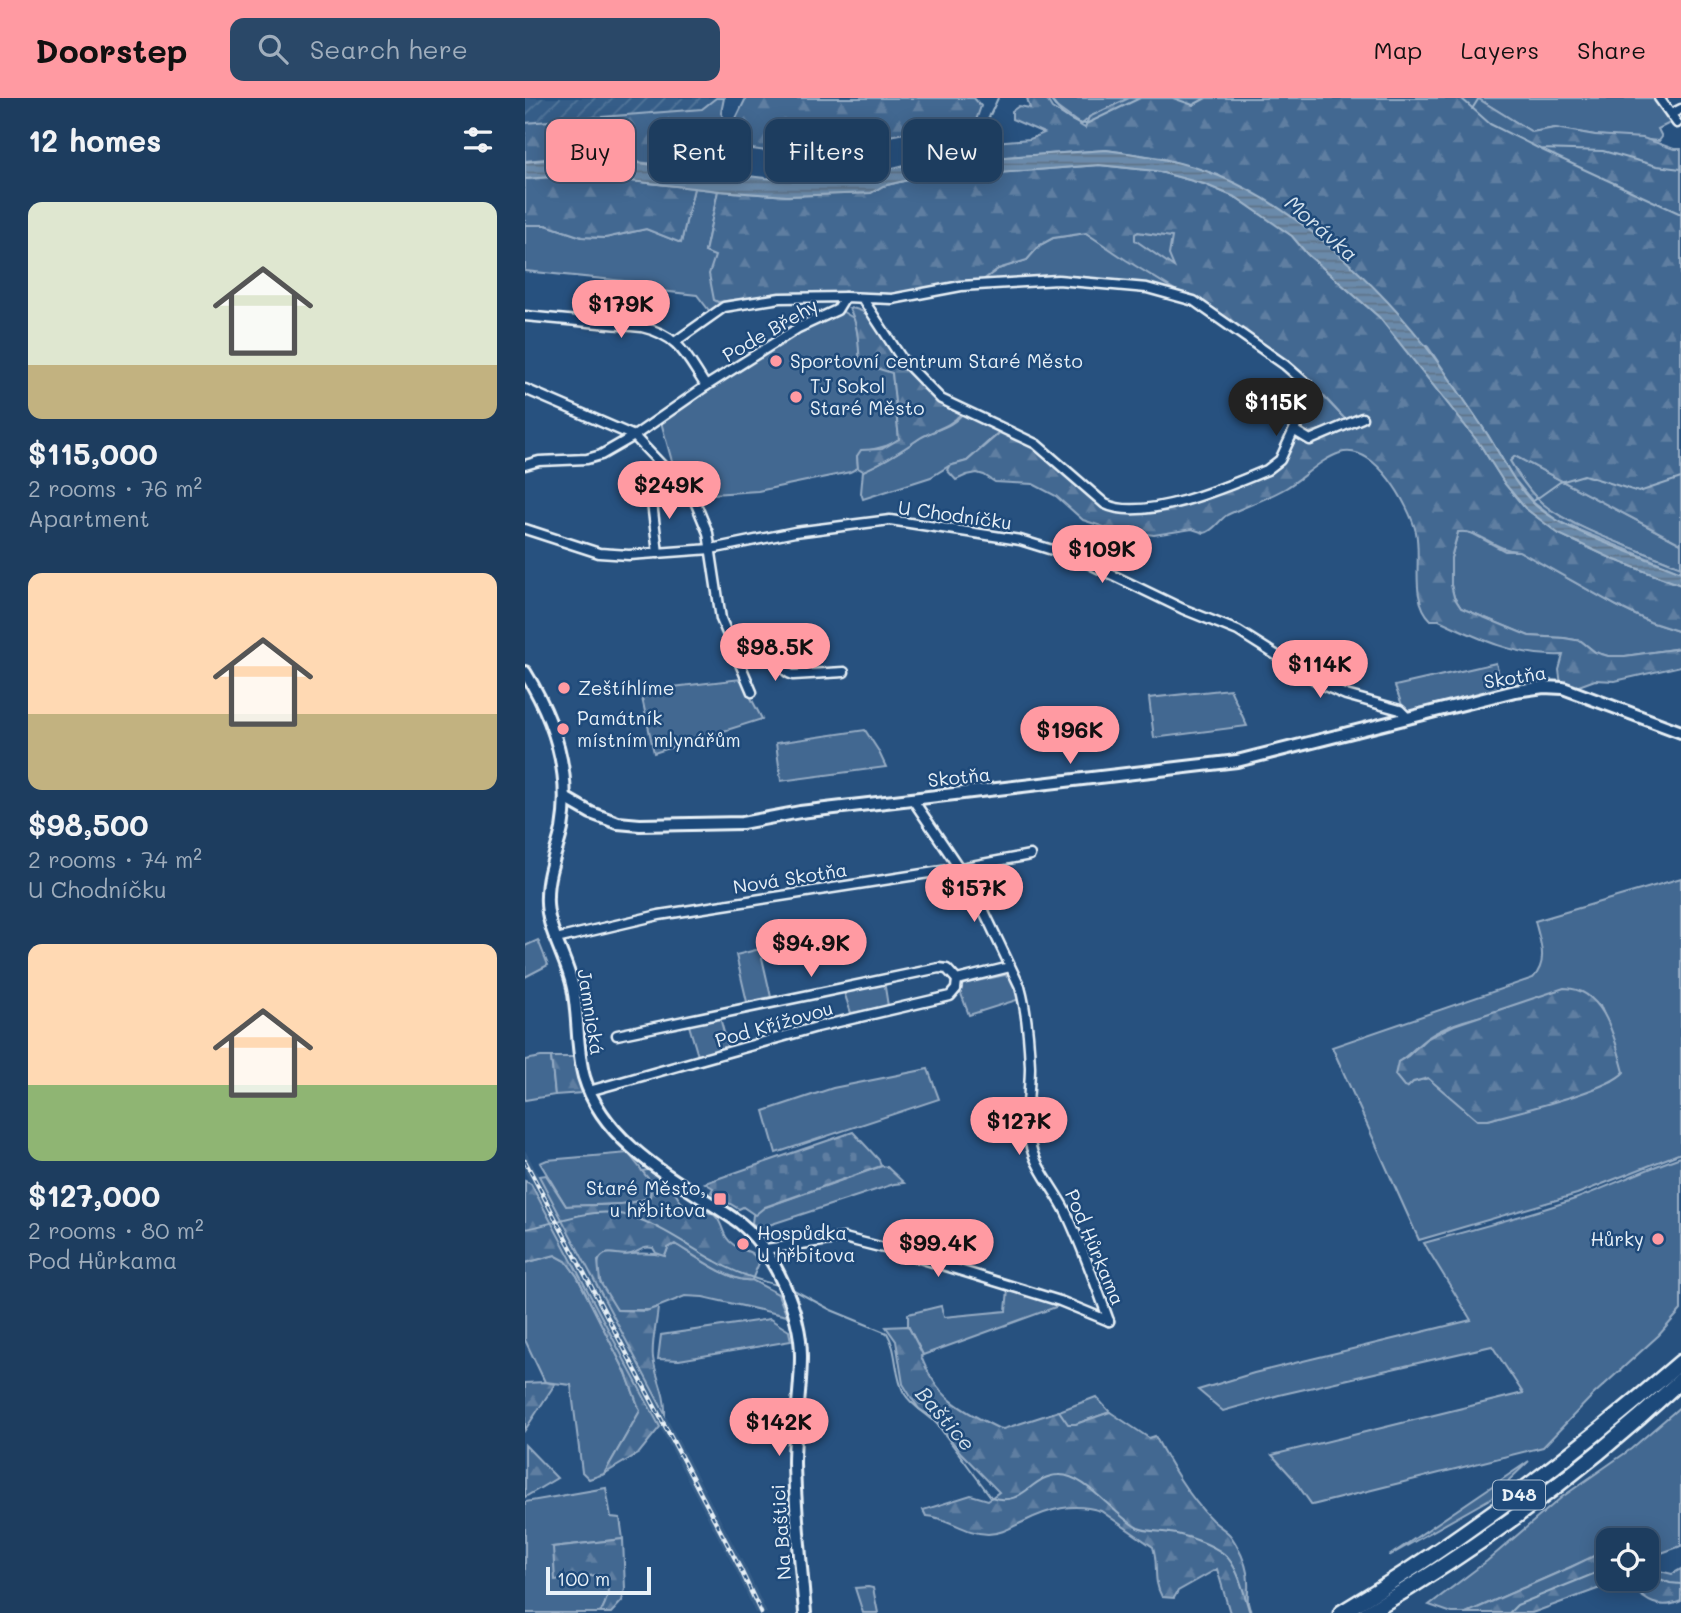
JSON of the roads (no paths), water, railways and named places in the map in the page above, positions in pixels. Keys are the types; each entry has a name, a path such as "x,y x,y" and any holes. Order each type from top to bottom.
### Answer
{"highway":[{"name":"D48","path":"1342,1613 1399,1579 1491,1516 1578,1450 1681,1362"},
{"name":"D48","path":"1367,1613 1408,1589 1500,1527 1594,1455 1681,1380"}],"street":[{"path":"1659,98 1677,123"},
{"path":"1671,114 1681,109"},
{"name":"Pode Břehy","path":"676,341 725,307 780,298 892,299 961,286 1058,280 1147,288 1189,299 1285,365 1308,385 1311,393 1295,431"},
{"name":"Pode Břehy","path":"525,465 539,461 587,459 601,455 798,328 837,310 845,297"},
{"path":"862,298 902,359 941,399 1036,444 1114,508 1124,510 1165,507 1260,473 1280,460 1295,431 1310,440 1362,418"},
{"path":"525,316 659,331 676,341 706,386"},
{"path":"525,389 634,436 694,499 708,533 721,618 752,692"},
{"path":"651,494 658,553"},
{"name":"U Chodníčku","path":"525,529 599,553 629,555 711,549 795,532 890,520 1020,540 1075,557 1183,609 1238,631 1325,686 1346,695 1400,710 1407,717"},
{"path":"729,638 777,639 781,645 782,668 786,673 793,675 844,672"},
{"name":"Jamnická","path":"525,672 546,708 557,737 565,797 561,830 546,897 556,939 573,986 579,1057 589,1091 605,1119 627,1143 740,1223 765,1249 782,1283"},
{"name":"Skotňa","path":"565,797 591,813 618,823 640,825 741,822 800,812 1237,761 1407,717 1515,691 1544,687 1563,688 1681,732"},
{"name":"Pod Hůrkama","path":"765,1249 844,1238 1060,1301 1109,1321 1079,1241 1030,1145 1030,1066 1020,987 974,890 913,800"},
{"name":"Nová Skotňa","path":"556,939 659,915 1030,855"},
{"name":"Pod Křížovou","path":"957,980 1010,967"},
{"name":"Pod Křížovou","path":"589,1091 817,1027 950,996 956,989 957,980 947,969 939,968 617,1035"},
{"name":"Na Baštici","path":"782,1283 799,1337 801,1355 795,1462 805,1613"}],"waterway":[{"path":"988,119 998,98"},
{"path":"1050,98 1069,119 1086,124 1140,98"},
{"path":"1173,98 1193,105 1206,98"},
{"path":"1461,98 1490,124 1540,149 1603,151 1657,166 1681,169"},
{"path":"1472,109 1479,98"},
{"path":"1542,150 1681,214"},
{"path":"1532,502 1560,482 1584,475 1639,492 1681,478"},
{"name":"Baštice","path":"525,1229 580,1215 614,1213 654,1225 730,1269 780,1286"},
{"name":"Baštice","path":"792,1289 831,1310 887,1333 904,1393 937,1424 991,1497 1011,1498 1040,1480 1058,1475 1068,1476 1089,1488 1138,1528 1191,1538 1224,1554 1237,1574 1250,1613"},
{"path":"1509,1613 1517,1605 1596,1573"},
{"path":"1659,1579 1681,1584"}],"railway":[{"path":"525,1161 740,1568 761,1613"}],"place":[{"name":"Sportovní centrum Staré Město","path":"776,361"},
{"name":"TJ Sokol Staré Město","path":"796,397"},
{"name":"Zeštíhlíme","path":"564,688"},
{"name":"Památník místním mlynářům","path":"563,729"},
{"name":"Staré Město, u hřbitova","path":"720,1199"},
{"name":"Hůrky","path":"1658,1239"},
{"name":"Hospůdka U hřbitova","path":"743,1244"}],"water label":[{"name":"Morávka","path":"1321,229"}]}
